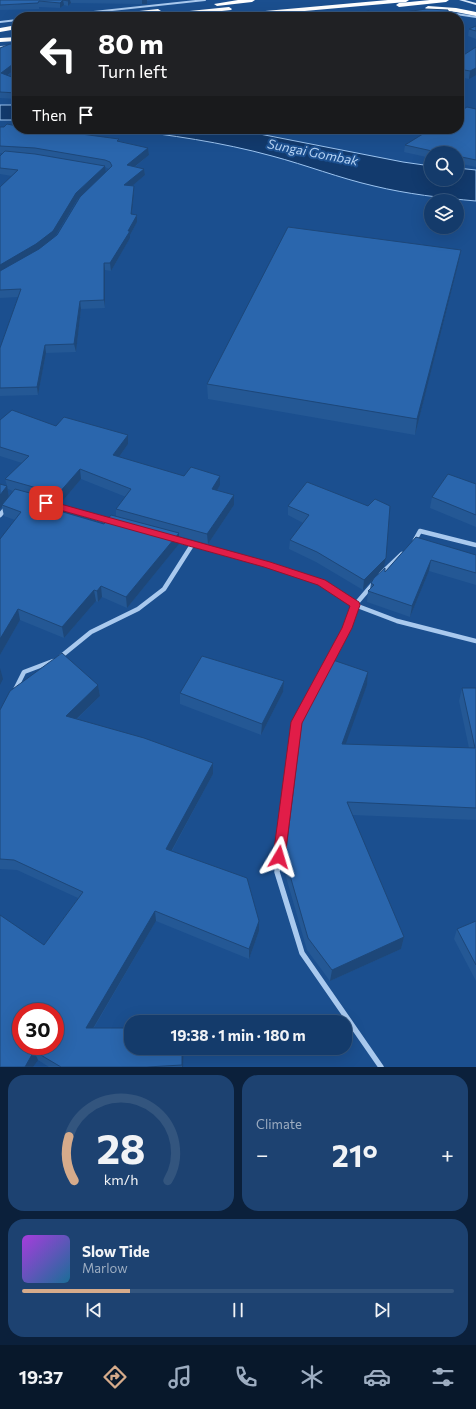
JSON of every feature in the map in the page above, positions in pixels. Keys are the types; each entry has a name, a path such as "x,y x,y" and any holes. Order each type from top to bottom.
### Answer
{"highway":[{"path":"146,12 252,0"},
{"path":"194,12 335,0"},
{"path":"274,12 406,0"},
{"path":"337,12 446,0"},
{"path":"357,10 432,8 457,12"},
{"path":"464,13 476,15"},
{"path":"0,31 12,30"},
{"path":"0,39 12,38"}],"street":[{"path":"93,12 205,0"},
{"path":"461,0 476,4"},
{"path":"401,12 417,11"},
{"path":"423,11 440,12"},
{"path":"464,14 476,15"},
{"path":"0,22 12,21"},
{"path":"0,47 12,46"},
{"path":"47,504 115,523"},
{"path":"0,515 8,505"},
{"path":"410,546 415,542 420,531 476,545"},
{"path":"169,538 266,564 322,582 355,605 397,621 476,641"},
{"path":"415,542 422,544"},
{"path":"13,693 24,672 55,661 91,632 138,609 164,589 192,545"},
{"path":"380,576 405,551"},
{"path":"311,695 347,628 355,605 375,581"},
{"path":"307,702 296,722 277,872 302,953 381,1067"}],"water":[{"path":"0,105 12,105 12,120 0,120"},
{"name":"Sungai Gombak","path":"160,134 260,134 424,165 424,186 464,186 464,169 476,170 476,201 464,200 464,194 424,195 386,189 272,156 215,143"}],"building":[{"path":"0,0 63,0 60,3 39,1 38,3 0,5"},
{"path":"426,9 448,10 448,12 405,12"},
{"path":"476,26 476,31 469,29"},
{"path":"12,44 12,65 1,73 12,77 12,93 0,92 0,48"},
{"path":"476,47 476,68 470,71 464,70 464,55"},
{"path":"467,107 476,109 476,160 464,157 464,146 424,146 424,149 405,145 423,134 464,134 464,109"},
{"path":"7,124 12,125 12,134 81,134 119,139 117,141 148,148 127,165 144,169 124,185 134,186 131,214 137,215 128,231 130,231 110,263 104,263 104,300 80,301 74,344 45,345 37,387 0,388 0,348 21,289 0,290 0,271 39,249 57,235 80,197 112,166 110,162 105,160 35,148 0,146 0,127 4,127"},
{"path":"5,151 35,154 105,166 76,193 53,231 36,244 0,265 0,187 18,170 0,168 0,156"},
{"path":"288,227 461,250 417,419 207,384"},
{"path":"12,410 56,426 64,417 128,435 113,455 184,476 191,467 220,476 212,489 234,495 207,534 116,509 131,489 80,469 58,494 5,479 29,456 0,447 0,420"},
{"path":"448,474 476,484 476,515 432,497"},
{"path":"307,482 368,506 375,499 390,506 386,558 364,580 317,552 290,540 309,515 288,506"},
{"path":"0,484 7,486 0,495"},
{"path":"15,489 52,499 46,507 104,524 111,515 179,533 126,597 101,586 97,591 94,590 62,627 18,609 0,639 0,539 21,512 2,505"},
{"path":"416,537 476,555 476,573 431,560 412,606 368,591 374,585 371,583 374,578 385,568 385,572"},
{"path":"62,653 98,685 66,716 144,738 213,763 166,849 247,878 259,921 249,949 155,911 86,1028 124,1028 124,1055 182,1055 182,1065 147,1067 61,1067 41,1055 64,1055 64,1003 12,1003 12,1055 32,1055 25,1067 0,1067 0,915 44,945 83,892 14,860 0,859 0,710 10,691"},
{"path":"202,656 284,681 262,724 180,693"},
{"path":"330,659 368,672 342,744 475,748 462,688 476,688 476,808 347,802 404,937 332,970 308,938 285,858 304,704 313,688 315,689"},
{"path":"476,921 476,965 457,929"}],"route":[{"path":"46,503 192,545 266,564 322,582 355,605 347,628 296,722 279,857"}]}
